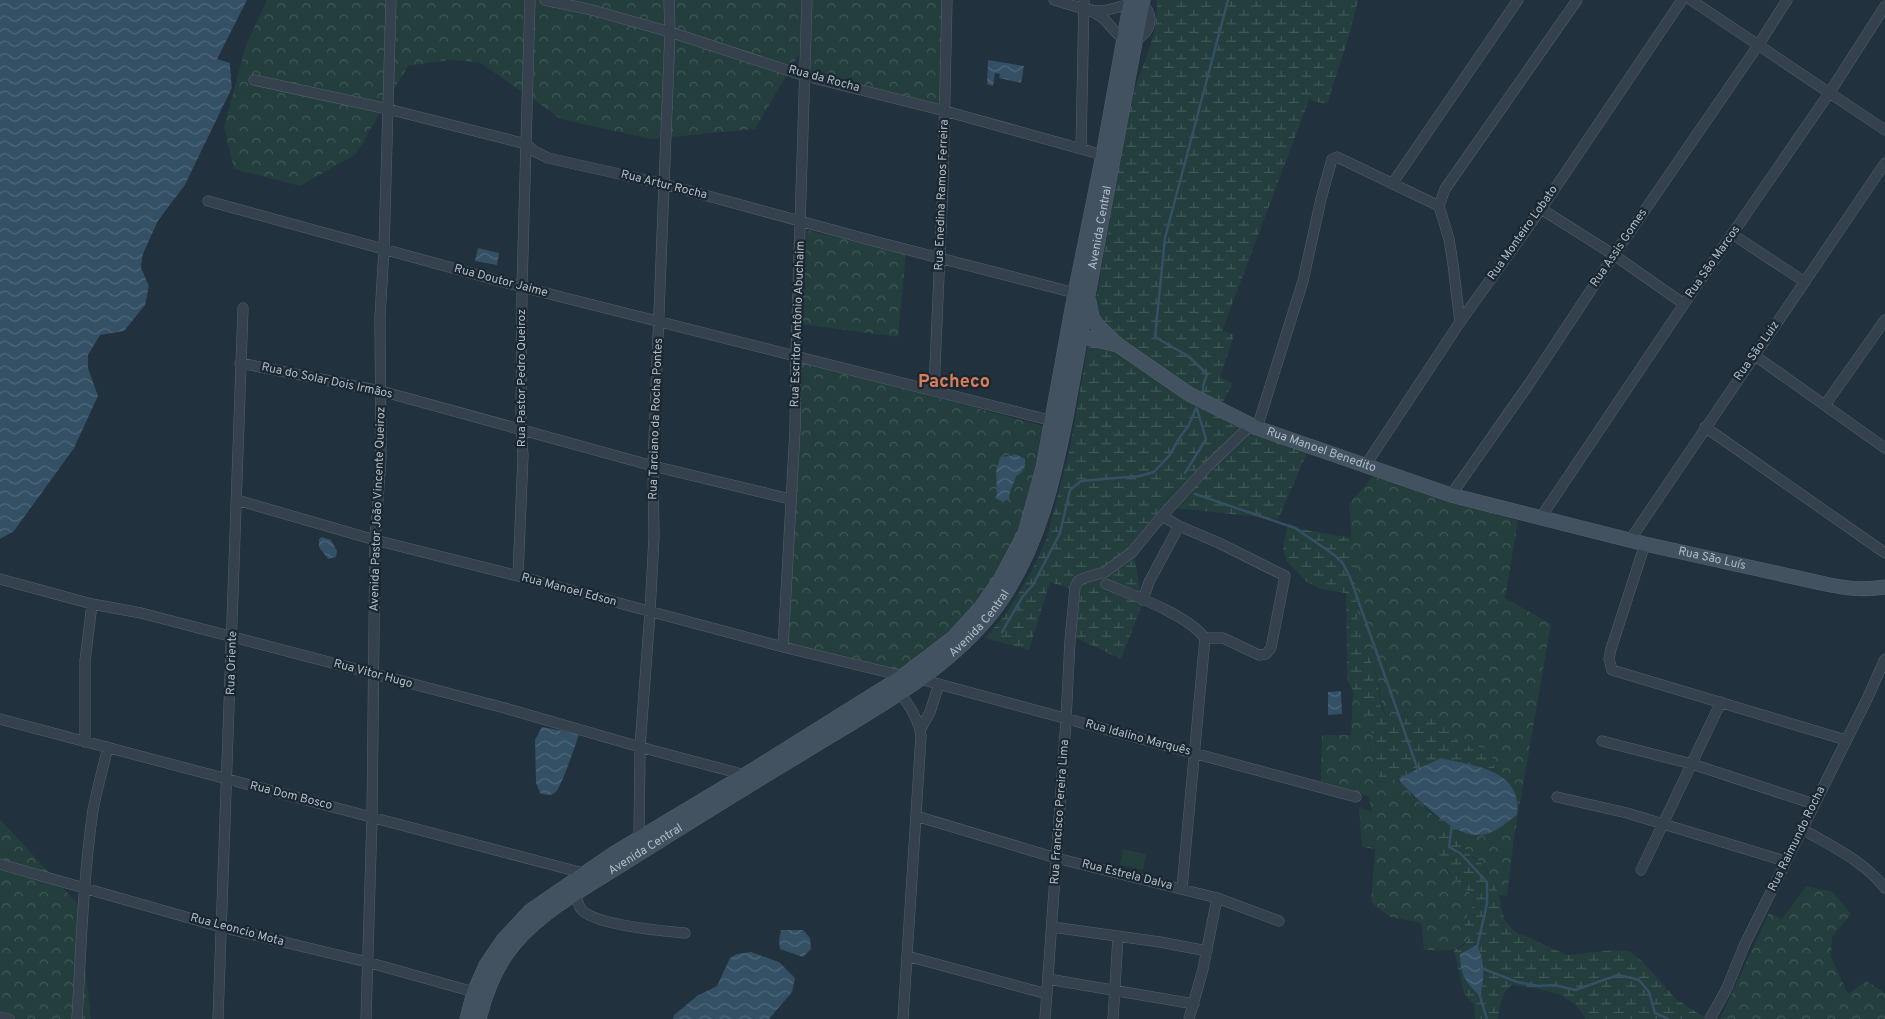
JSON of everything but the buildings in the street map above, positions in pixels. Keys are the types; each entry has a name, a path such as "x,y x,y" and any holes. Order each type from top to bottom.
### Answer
{"main road":[{"name":"Avenida Central","path":"1081,295 1126,92 1130,35 1136,3"},
{"name":"Avenida Central","path":"467,1019 474,992 486,965 503,940 530,911 583,873 903,676 953,638 982,606 1005,572 1025,533 1043,468 1075,334 1103,154 1121,54 1130,35"},
{"name":"Rua Manoel Benedito","path":"1081,295 1097,325 1118,345 1189,394 1254,426 1452,495 1541,517"},
{"name":"Avenida Central","path":"479,1019 498,966 531,927 576,894 737,792 900,693 952,655 988,618 1027,554 1042,517 1055,472 1079,351 1075,334"},
{"name":"Rua Manoel Benedito","path":"1075,334 1118,345"},
{"path":"1079,351 1089,343 1103,342"},
{"name":"Rua São Luís","path":"1541,517 1645,544 1830,585 1881,590"}],"street":[{"name":"Avenida Pastor João Vincente Queiroz","path":"366,1019 372,817 375,540 381,458 380,317 384,249 391,0"},
{"name":"Rua Pastor Pedro Queiroz","path":"518,576 523,456 521,429 522,287 530,0"},
{"name":"Rua da Rocha","path":"545,0 592,10 670,32 805,76 945,111 1103,154"},
{"name":"Rua Tarciano da Rocha Pontes","path":"639,838 640,747 654,537 653,466 670,32 669,0"},
{"name":"Rua Escritor Antônio Abuchaim","path":"783,647 795,430 807,0"},
{"name":"Rua Enedina Ramos Ferreira","path":"934,390 943,183 947,0"},
{"path":"1054,0 1084,4 1100,11 1136,3"},
{"path":"1392,184 1518,0"},
{"path":"1460,322 1452,255 1440,206 1445,189 1450,179 1578,0"},
{"name":"Rua Monteiro Lobato","path":"1365,466 1460,322 1541,209 1682,0"},
{"path":"1691,0 1885,130"},
{"name":"Rua Assis Gomes","path":"1452,495 1529,384 1787,0"},
{"path":"1130,35 1113,24 1114,14 1136,3"},
{"path":"1084,4 1130,35"},
{"path":"1081,149 1084,4"},
{"name":"Rua São Marcos","path":"1541,517 1684,304 1830,92 1885,6"},
{"name":"Rua Artur Rocha","path":"254,80 388,109 526,144 534,151 548,158 664,184 800,222 1081,295"},
{"path":"1204,638 1223,638 1259,655 1266,654 1271,648 1285,576 1219,543 1179,526 1162,516 1207,467 1254,426 1303,281 1321,198 1332,159 1338,157 1440,206"},
{"name":"Rua São Luiz","path":"1630,540 1704,427 1885,163"},
{"name":"Rua Doutor Jaime","path":"208,201 522,287 1053,421"},
{"path":"1541,209 1614,255 1684,304"},
{"path":"1732,234 1805,282"},
{"name":"Rua Oriente","path":"218,1019 233,637 243,308"},
{"path":"1825,405 1882,332 1885,320"},
{"path":"1754,355 1885,448"},
{"name":"Rua do Solar Dois Irmãos","path":"240,363 381,391 653,466 790,499"},
{"path":"1704,427 1885,553"},
{"name":"Rua Manoel Edson","path":"237,500 375,540 783,647 903,676"},
{"name":"Rua Francisco Pereira Lima","path":"1045,1019 1072,605 1078,581 1105,572 1132,552 1162,516"},
{"path":"1143,600 1149,582 1179,526"},
{"path":"1645,544 1611,649 1609,659 1612,670 1846,740"},
{"name":"Rua Vitor Hugo","path":"0,579 92,604 141,613 501,707 745,775"},
{"path":"1106,584 1176,615 1199,631 1204,638 1182,888"},
{"path":"85,742 85,660 92,604"},
{"name":"Rua Raimundo Rocha","path":"1710,1019 1727,988 1744,946 1885,659"},
{"name":"Rua Idalino Marquês","path":"920,679 1356,797"},
{"path":"920,730 930,712 939,684"},
{"path":"900,693 912,710 920,730 903,1019"},
{"path":"1641,870 1721,702"},
{"name":"Rua Dom Bosco","path":"0,719 583,873"},
{"path":"1602,741 1692,764 1814,804"},
{"path":"77,1019 85,887 94,808 108,747"},
{"path":"1557,797 1663,823 1785,861"},
{"name":"Rua Estrela Dalva","path":"916,816 1056,858 1217,898 1280,921"},
{"path":"1802,829 1866,868 1885,888"},
{"name":"Rua Leoncio Mota","path":"0,864 221,927 367,962 474,992"},
{"path":"576,894 580,908 587,914 595,917 636,928 685,933"},
{"path":"1189,1019 1207,951 1217,898"},
{"path":"1052,927 1118,938 1160,942 1207,951"},
{"path":"1113,1019 1118,938"},
{"path":"907,956 1047,994"},
{"path":"1048,979 1194,1004"},
{"path":"0,1017 9,1019"}],"green space":[{"path":"267,0 943,0 940,104 807,73 805,44 755,129 650,139 561,119 479,62 449,60 408,66 356,154 300,186 234,169 224,127 246,45"},
{"path":"1157,0 1358,0 1349,36 1327,104 1309,100 1222,331 1234,335 1220,377 1233,383 1216,415 1234,426 1308,451 1278,519 1166,507 1161,521 1135,559 1142,605 1121,659 1076,638 1079,592 1050,582 1029,650 985,638 1005,615 1031,572 1046,540 1070,448 1132,93 1153,36"},
{"path":"806,230 906,254 898,337 800,324"},
{"path":"796,360 1043,426 1044,435 1022,525 1008,556 987,589 958,628 900,671 786,643"},
{"path":"1373,476 1518,521 1505,598 1551,624 1514,838 1507,896 1499,895 1487,870 1460,843 1464,832 1479,836 1503,825 1517,815 1518,808 1513,790 1495,772 1492,757 1487,749 1460,744 1442,720 1421,715 1398,719 1387,716 1380,697 1375,672 1359,641 1349,504"},
{"path":"1288,523 1301,529 1352,538 1359,641 1370,659 1377,678 1381,707 1386,716 1398,719 1421,715 1442,720 1460,744 1487,749 1492,757 1495,772 1441,758 1399,778 1401,783 1387,784 1381,780 1373,760 1373,738 1368,717 1347,678 1346,593 1321,589 1307,582 1287,562 1283,548"},
{"path":"1353,692 1368,717 1373,738 1373,760 1381,780 1387,784 1401,783 1432,814 1447,871 1474,897 1474,904 1463,923 1472,934 1461,945 1451,950 1424,950 1421,923 1390,917 1371,902 1375,849 1362,847 1359,807 1372,812 1369,797 1321,781 1322,735 1351,735"},
{"path":"1432,814 1464,832 1460,844 1465,851 1481,863 1492,878 1499,895 1504,919 1514,931 1567,955 1615,950 1630,952 1642,961 1676,999 1707,1019 1585,1019 1580,1010 1564,997 1544,990 1512,985 1503,996 1498,1019 1475,1019 1474,1006 1464,993 1454,950 1463,946 1472,934 1463,923 1474,904 1474,897 1455,879 1446,867 1435,843 1438,837","holes":["1477,945 1480,950 1484,970 1480,996 1465,978 1461,961 1461,954"]},
{"path":"0,819 77,903 91,1019 0,1019"},
{"path":"1123,849 1146,854 1143,870 1120,865"},
{"path":"1806,886 1833,892 1851,914 1832,937 1831,957 1848,994 1866,981 1885,993 1885,1019 1720,1019 1769,913 1782,919"}],"water":[{"path":"0,0 247,0 217,59 230,63 232,88 185,185 158,221 143,254 141,267 149,286 145,305 124,331 100,335 88,355 88,368 98,396 74,448 14,531 0,539"},
{"path":"988,60 1024,66 1021,83 999,78 1000,74 995,73 993,86 987,84"},
{"path":"478,248 499,253 497,265 475,261"},
{"path":"1015,454 1025,459 1024,467 1016,476 1009,499 1003,502 995,498 997,495 996,472 1000,457"},
{"path":"322,537 331,540 337,551 336,557 328,559 319,547 319,539"},
{"path":"1341,691 1342,714 1328,715 1328,692"},
{"path":"542,727 579,734 561,783 555,793 549,795 540,793 536,783 535,740"},
{"path":"1441,758 1481,767 1494,772 1504,779 1512,788 1517,800 1517,815 1495,830 1480,835 1470,834 1448,824 1401,783 1399,778"},
{"path":"781,930 803,930 810,938 811,949 803,957 780,949"},
{"path":"1477,945 1482,957 1483,970 1483,984 1480,996 1465,978 1460,961 1460,954"},
{"path":"751,952 779,962 795,978 792,992 769,1019 673,1019 674,1015 697,996 717,986 730,958 737,954"}],"pier":[{"path":"230,63 233,67 234,89 188,187 160,222 145,254 144,267 152,286 150,295 148,295 149,286 141,267 143,254 158,221 185,185 232,88"}],"waterway":[{"path":"1203,395 1203,386 1207,374 1188,356 1155,337 1165,238 1228,0"},
{"path":"1002,632 1023,596 1033,585 1060,533 1070,490 1081,481 1140,476 1154,472 1169,456 1189,425 1196,408"},
{"path":"1185,473 1206,439 1197,409"},
{"path":"1195,494 1295,528 1342,562 1350,577 1418,770"},
{"path":"1452,824 1449,847 1460,853 1487,882 1487,903 1477,948"},
{"path":"1481,968 1517,982 1539,986 1554,985 1575,990 1618,975 1632,978 1639,980 1649,992 1655,1013 1668,1019"},
{"path":"1479,993 1487,1019"}],"district":[{"name":"Pacheco","path":"954,382"}]}
